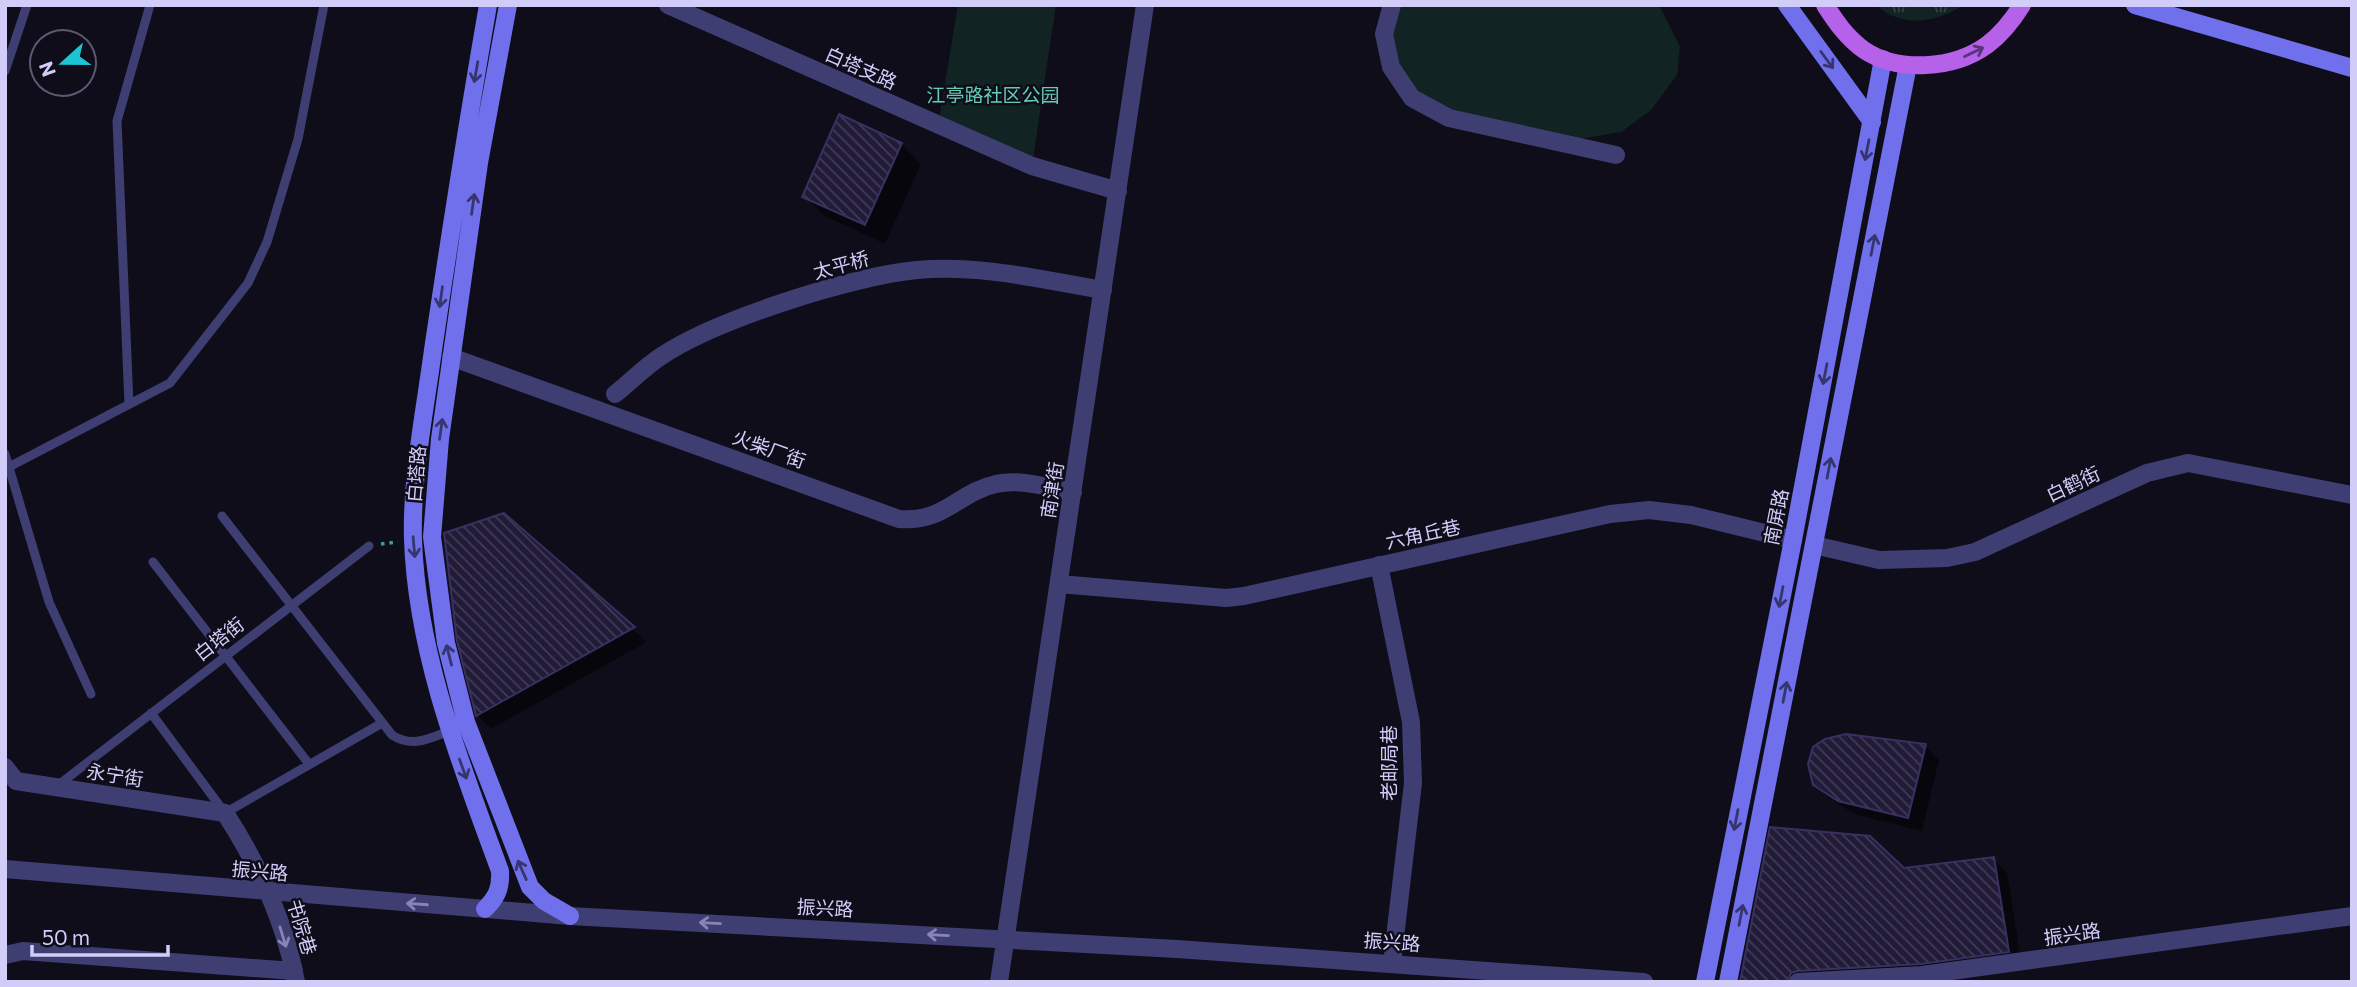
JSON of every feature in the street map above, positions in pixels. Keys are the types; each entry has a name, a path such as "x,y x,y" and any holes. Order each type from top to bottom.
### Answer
{"main road":[{"path":"1825,5 1841,29 1864,50 1883,59 1908,65 1959,59 1985,46 2007,27 2022,5"}],"street":[{"name":"白塔路","path":"485,909 495,900 501,887 500,871 449,731 427,648 413,539 426,400 460,160 488,5"},
{"name":"白塔路","path":"508,5 479,163 440,439 432,537 446,643 466,722 519,866 530,887 544,901 570,916"},
{"name":"白塔支路","path":"668,5 1032,166 1118,191"},
{"name":"南津街","path":"999,982 1145,5"},
{"path":"1392,5 1384,34 1391,67 1412,98 1449,118 1615,155"},
{"path":"1787,5 1872,122"},
{"path":"2134,5 2352,68"},
{"name":"南屏路","path":"1705,982 1793,540 1883,59"},
{"path":"1728,982 1908,65"},
{"name":"太平桥","path":"615,394 661,356 703,333 802,298 881,275 919,270 975,270 1103,290"},
{"name":"火柴厂街","path":"452,357 899,519 914,520 940,514 997,483 1073,492"},
{"name":"白鹤街","path":"1814,545 1879,560 1957,556 1975,552 2147,473 2188,463 2352,495"},
{"name":"六角丘巷","path":"1059,584 1226,598 1610,514 1649,510 1691,515 1793,540"},
{"name":"老邮局巷","path":"1379,565 1411,722 1413,771 1392,963"},
{"name":"永宁街","path":"5,767 16,781 225,813"},
{"name":"书院巷","path":"225,813 247,848 269,893 295,976"},
{"name":"振兴路","path":"5,869 570,916 1006,939 1644,982"},
{"name":"振兴路","path":"1798,982 1963,975 2352,916"},
{"path":"5,955 23,951 295,976"}],"lane":[{"path":"5,71 27,5"},
{"path":"129,404 117,121 150,5"},
{"path":"6,468 170,383 248,283 267,242 298,139 324,5"},
{"path":"5,454 6,468 49,602 91,694"},
{"path":"222,516 392,735 403,742 417,743 449,731"},
{"name":"白塔街","path":"55,787 369,546"},
{"path":"153,562 309,764"},
{"path":"151,713 225,813 382,723"}],"path":[{"path":"369,546 413,539"}],"green space":[{"name":"江亭路社区公园","path":"958,5 1056,5 1032,166 938,126"},
{"path":"1384,5 1659,5 1680,47 1677,75 1651,110 1621,132 1562,142 1412,98 1391,67"},
{"path":"1876,5 1963,5 1931,19 1908,20 1896,17"}],"building":[{"path":"839,114 902,143 865,225 802,197"},
{"path":"504,513 635,627 476,716 457,641 444,533"},
{"path":"1846,734 1926,744 1908,818 1838,801 1813,785 1808,764 1813,747 1825,739"},
{"path":"1770,827 1870,836 1904,868 1994,857 2009,952 1921,964 1797,971 1791,973 1787,982 1740,982"}]}
